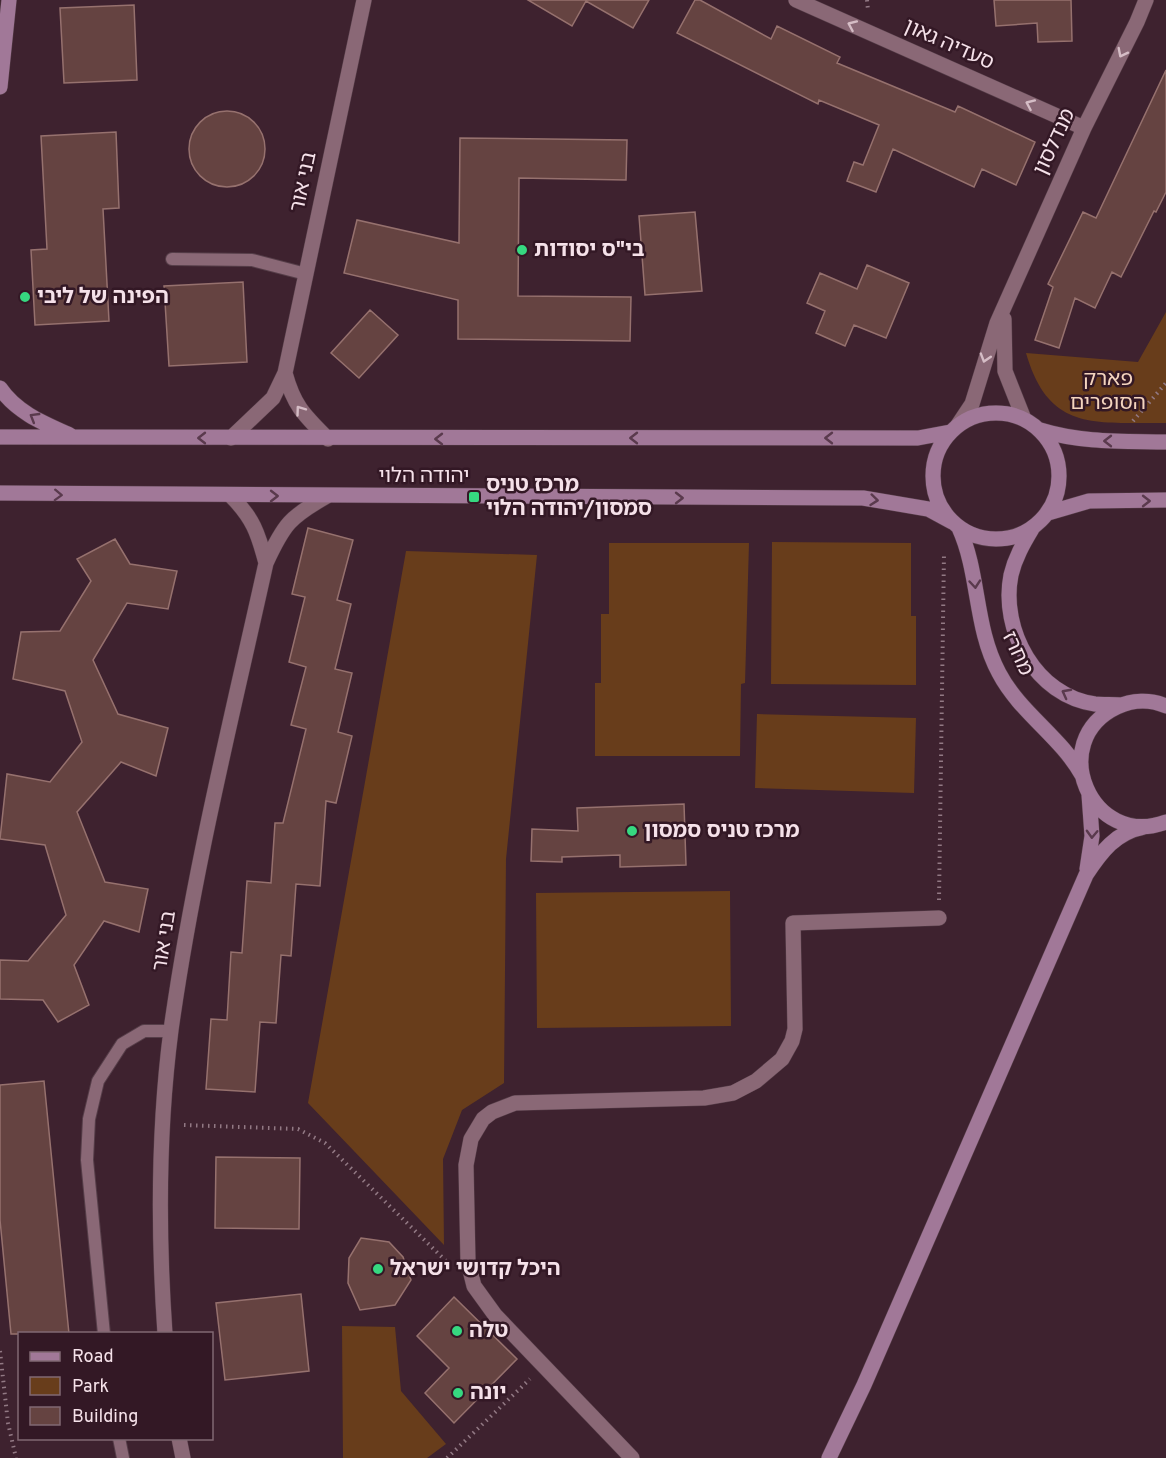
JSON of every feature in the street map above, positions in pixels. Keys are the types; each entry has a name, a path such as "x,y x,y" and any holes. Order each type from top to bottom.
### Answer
{"main road":[{"path":"0,87 9,0"},
{"path":"0,387 9,402 36,420 75,438"},
{"path":"1040,430 1056,455 1059,475 1056,495 1048,513 1034,526 1017,536 997,539 977,537 952,523 936,497 933,477 935,457 954,429 975,416 994,412 1024,419 1040,430 1067,438 1166,442"},
{"name":"יהודה הלוי","path":"0,437 918,438 954,429"},
{"name":"יהודה הלוי","path":"0,493 863,498 928,509 952,523"},
{"path":"1048,513 1089,501 1166,500"},
{"name":"מחרז","path":"952,523 972,561 986,641 999,674 1027,712 1066,750 1082,775"},
{"name":"מחרז","path":"1034,526 1019,550 1011,575 1012,624 1020,646 1033,667 1050,684 1070,696 1094,704 1122,705"},
{"path":"829,1458 862,1391 1086,875 1092,836 1088,793 1082,775 1081,755 1087,736 1105,714 1122,705 1142,701 1166,706"},
{"path":"1088,793 1107,815 1125,824 1144,827"},
{"path":"1086,875 1113,841 1134,829 1166,822"}],"street":[{"name":"בני אור","path":"231,438 273,398 285,373 364,0"},
{"name":"סעדיה גאון","path":"796,0 1084,128"},
{"name":"מנדלסון","path":"954,429 972,404 986,355 1006,304 1084,128 1146,0"},
{"name":"מנדלסון","path":"1006,304 1002,332 1005,371 1024,419"},
{"name":"בני אור","path":"285,373 291,398 306,418 327,439"},
{"name":"בני אור","path":"231,496 249,513 259,536 266,562"},
{"name":"בני אור","path":"165,1332 160,1208 164,1124 171,1031 197,876 266,562 282,529 298,512 327,496"},
{"path":"1142,701 1166,695"},
{"path":"632,1458 487,1306 471,1280 468,1262 466,1165 471,1139 483,1119 502,1107 528,1101 704,1098 739,1091 773,1067 792,1041 795,1029 794,923 939,918"},
{"path":"179,1440 183,1458"}],"lane":[{"path":"172,259 252,260 306,274"},
{"path":"104,1332 87,1160 89,1119 98,1081 122,1044 144,1031 171,1031"},
{"path":"119,1440 123,1458"}],"path":[{"path":"1116,441 1166,383"},
{"path":"939,918 952,523"},
{"path":"164,1124 298,1129 325,1143 451,1266"},
{"path":"0,1351 8,1423 16,1458"},
{"path":"447,1458 543,1366"}],"green space":[{"name":"פארק הסופרים","path":"1166,312 1166,423 1097,422 1078,418 1062,410 1048,398 1036,379 1026,353 1138,362"},
{"path":"772,542 911,543 911,616 916,616 916,685 771,684"},
{"path":"609,543 749,543 745,683 741,684 740,756 595,756 595,683 601,683 601,614 609,614"},
{"path":"406,551 537,555 506,859 504,1083 462,1110 443,1159 444,1245 308,1103"},
{"path":"757,714 916,718 914,793 755,788"},
{"path":"730,891 731,1026 537,1028 536,893"},
{"path":"342,1326 395,1327 401,1391 446,1444 427,1458 343,1458"}],"building":[{"path":"528,0 649,0 633,28 586,1 572,26"},
{"path":"695,0 700,0 771,39 777,26 840,57 837,63 955,112 958,106 1035,142 1016,185 982,169 974,187 893,149 876,192 847,181 854,162 863,165 879,125 819,100 818,104 677,33"},
{"path":"994,0 1071,0 1072,41 1038,42 1037,23 996,26"},
{"path":"134,5 137,80 64,83 60,8"},
{"path":"1166,70 1166,192 1121,277 1112,272 1095,308 1075,298 1059,348 1035,340 1053,287 1048,284 1083,212 1096,218"},
{"path":"227,111 241,114 254,122 262,135 265,149 262,163 254,176 241,184 227,187 213,184 200,176 192,163 189,149 192,135 200,122 213,114"},
{"path":"116,132 119,208 103,209 109,321 35,325 31,250 47,249 41,136"},
{"path":"460,138 627,140 626,180 519,178 518,296 631,297 630,341 458,339 458,300 344,273 357,220 459,243"},
{"path":"695,212 702,291 645,295 639,216"},
{"path":"867,265 909,283 886,338 854,325 845,346 816,333 825,311 807,303 820,273 857,289"},
{"path":"243,282 247,362 169,366 164,286"},
{"path":"370,310 398,335 359,378 331,353"},
{"path":"308,528 353,540 337,600 351,604 335,669 352,673 338,732 352,736 336,803 326,801 320,886 296,884 291,956 281,955 276,1023 260,1022 255,1092 206,1089 211,1019 227,1020 231,952 242,953 247,881 271,883 275,823 283,823 306,729 291,725 306,667 289,662 305,597 292,594"},
{"path":"115,539 130,564 177,571 168,609 127,603 93,660 118,714 168,728 156,776 121,762 77,812 105,882 148,889 139,932 104,921 74,965 89,1005 58,1022 43,1000 0,999 0,960 28,961 66,915 45,845 0,839 7,774 50,782 82,742 65,691 13,679 21,632 60,631 91,581 77,559"},
{"name":"מרכז טניס סמסון","path":"684,804 686,865 620,867 620,855 562,857 562,862 531,861 532,829 578,831 577,808"},
{"path":"44,1081 69,1332 11,1334 0,1220 0,1085"},
{"path":"216,1157 300,1158 299,1229 215,1228"},
{"name":"היכל קדושי ישראל","path":"361,1238 389,1242 403,1257 411,1280 395,1305 360,1310 348,1283 349,1258"},
{"path":"301,1294 309,1371 225,1380 216,1303"},
{"path":"454,1297 517,1359 454,1423 425,1393 449,1368 417,1336"}],"place":[{"name":"בי\"ס יסודות","path":"522,250"},
{"name":"הפינה של ליבי","path":"25,297"},
{"name":"מרכז טניס סמסון/יהודה הלוי","path":"474,497"},
{"name":"מרכז טניס סמסון","path":"632,831"},
{"name":"היכל קדושי ישראל","path":"378,1269"},
{"name":"טלה","path":"457,1331"},
{"name":"יונה","path":"458,1393"}]}
